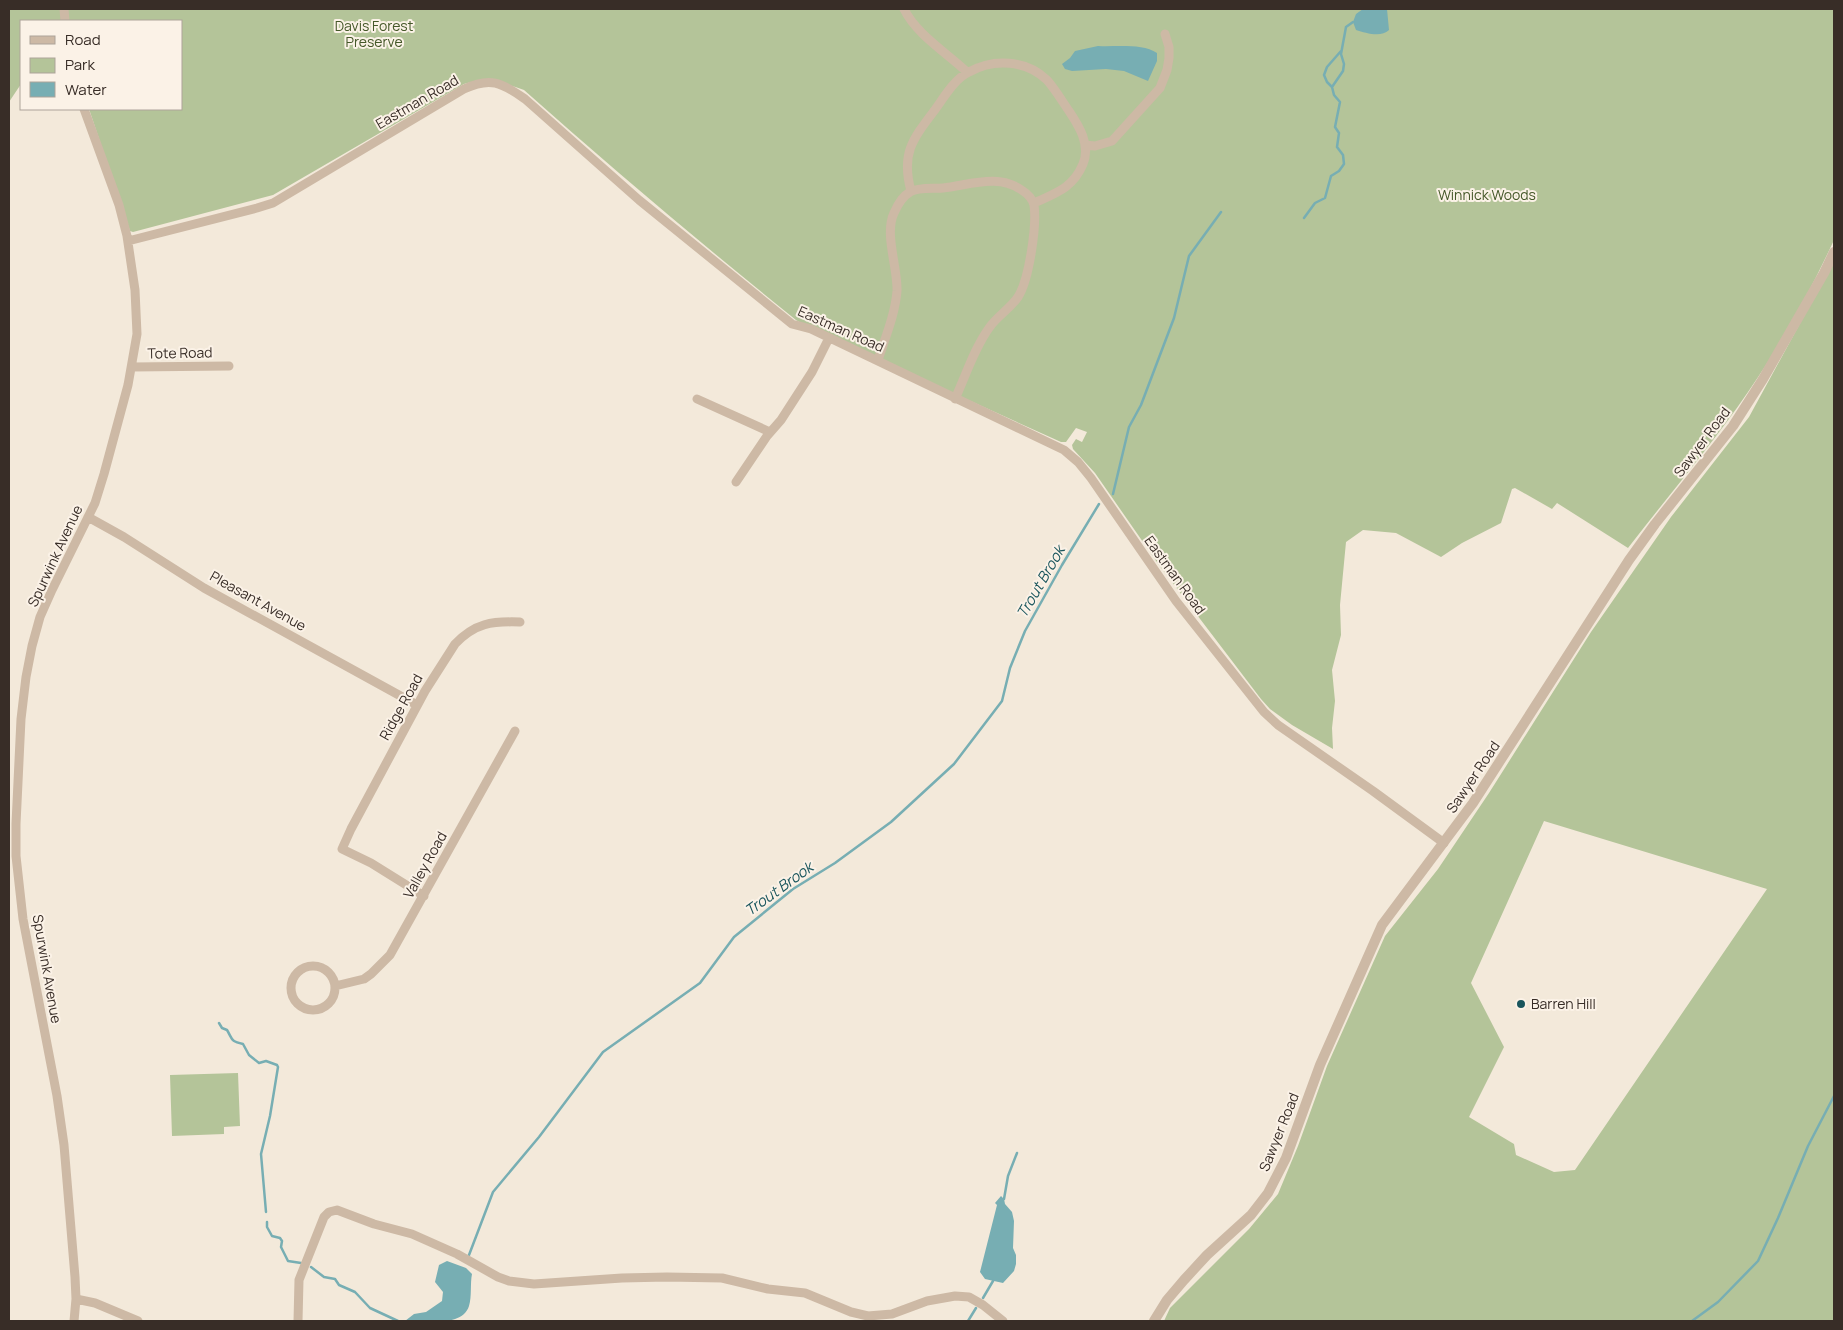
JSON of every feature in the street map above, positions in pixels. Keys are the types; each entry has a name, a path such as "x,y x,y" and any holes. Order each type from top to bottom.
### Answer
{"street":[{"path":"904,9 919,30 967,72"},
{"path":"1085,145 1095,146 1112,141 1160,88 1167,70 1169,58 1169,47 1165,34"},
{"path":"910,191 907,176 908,156 915,136 967,72 986,64 1000,62 1026,66 1047,81 1080,128 1085,145 1084,162 1075,180 1062,191 1034,203"},
{"name":"Eastman Road","path":"128,242 273,203 478,83 494,83 510,88 639,200 792,324 812,329 1064,450 1091,478 1176,600 1264,712 1278,725 1403,812 1444,843"},
{"name":"Spurwink Avenue","path":"74,1321 76,1299 64,1145 58,1096 24,919 16,856 16,824 21,719 32,646 40,617 88,517 104,474 132,367 137,334 137,312 128,242 119,204 84,110"},
{"path":"878,360 892,317 897,293 897,277 891,241 893,214 904,197 910,191 944,188 988,180 1014,184 1027,194 1034,203 1035,230 1025,282 1018,298 989,327 974,355 955,399"},
{"name":"Sawyer Road","path":"1154,1321 1167,1300 1184,1280 1207,1255 1251,1215 1268,1192 1286,1158 1320,1065 1377,934 1397,903 1478,796 1629,560 1655,524 1733,426 1772,363 1824,273 1834,252"},
{"path":"736,482 770,432 781,420 812,372 829,338"},
{"name":"Tote Road","path":"132,367 229,366"},
{"path":"697,399 770,432"},
{"name":"Pleasant Avenue","path":"88,517 124,537 204,588 417,705"},
{"name":"Ridge Road","path":"424,896 371,863 342,849 417,705 449,651 461,638 474,629 497,621 520,622"},
{"name":"Valley Road","path":"335,986 364,979 390,955 515,731"},
{"path":"311,966 326,970 331,975 335,986 331,1001 319,1009 311,1010 304,1008 292,994 292,984 296,974 303,968 311,966"},
{"path":"298,1321 298,1293 304,1266 324,1217 329,1212 337,1210 374,1224 412,1234 457,1254 509,1282 534,1284 640,1278 722,1278 768,1289 805,1293 851,1312 868,1316 892,1314 927,1301 955,1296 969,1297 983,1305 1003,1321"},
{"path":"76,1299 95,1303 138,1321"}],"green space":[{"path":"9,9 1834,9 1834,240 1794,318 1760,374 1719,432 1628,548 1557,503 1552,509 1515,488 1512,489 1501,523 1462,543 1441,557 1396,533 1363,530 1346,542 1340,605 1341,635 1332,670 1335,701 1332,728 1333,749 1292,725 1270,709 1261,699 1159,565 1095,473 1073,449 1072,445 1076,439 1082,442 1087,432 1076,428 1066,442 1061,442 811,329 796,320 659,207 524,90 494,82 479,81 464,84 273,195 133,232 130,231 89,110 182,110 182,20 20,20 20,86 9,102"},
{"path":"1834,261 1834,1321 1164,1321 1170,1308 1249,1229 1278,1194 1298,1146 1327,1066 1385,936 1438,869 1489,793 1591,632 1671,517 1749,417","holes":["1544,821 1767,889 1575,1170 1554,1172 1516,1155 1514,1144 1469,1117 1504,1047 1471,983"]},
{"path":"238,1073 240,1126 224,1127 224,1134 172,1136 170,1075"}],"water":[{"path":"1363,9 1387,9 1389,30 1378,34 1356,30 1353,22 1356,14"},
{"path":"1098,46 1129,46 1144,48 1157,53 1157,61 1148,81 1124,71 1106,69 1072,71 1065,69 1062,64 1075,51"},
{"path":"1001,1196 1012,1212 1014,1221 1013,1248 1016,1255 1014,1271 1003,1283 985,1279 980,1272 997,1205 995,1203"},
{"path":"447,1261 466,1268 472,1274 470,1302 465,1313 459,1318 441,1322 405,1321 414,1314 426,1312 442,1301 443,1292 435,1282 439,1265"}],"waterway":[{"path":"1304,218 1315,203 1325,198 1331,176 1339,171 1344,164 1343,155 1337,147 1339,133 1335,127 1340,102 1334,95 1332,87 1343,71 1344,64 1341,54 1346,27 1353,22"},
{"path":"1332,87 1324,75 1327,67 1341,51"},
{"name":"Trout Brook","path":"1113,494 1129,427 1141,405 1174,318 1189,256 1221,212"},
{"name":"Trout Brook","path":"469,1255 493,1192 539,1137 603,1052 700,983 734,937 793,889 835,863 891,822 954,764 1002,701 1010,668 1025,631 1099,504"},
{"path":"219,1023 222,1028 227,1030 232,1040 243,1044 249,1055 259,1063 266,1061 278,1067 270,1116 261,1154 266,1212"},
{"path":"1692,1321 1718,1302 1758,1261 1808,1146 1834,1096"},
{"path":"1004,1199 1008,1176 1017,1153"},
{"path":"267,1222 267,1227 272,1236 280,1238 282,1241 281,1247 288,1261 301,1263"},
{"path":"311,1267 324,1277 335,1279 339,1285 355,1292 370,1308 398,1321"},
{"path":"983,1298 993,1281"},
{"path":"968,1321 976,1308"}],"place":[{"name":"Barren Hill","path":"1521,1004"}],"park label":[{"name":"Davis Forest Preserve","path":"374,34"},
{"name":"Winnick Woods","path":"1487,195"}]}
